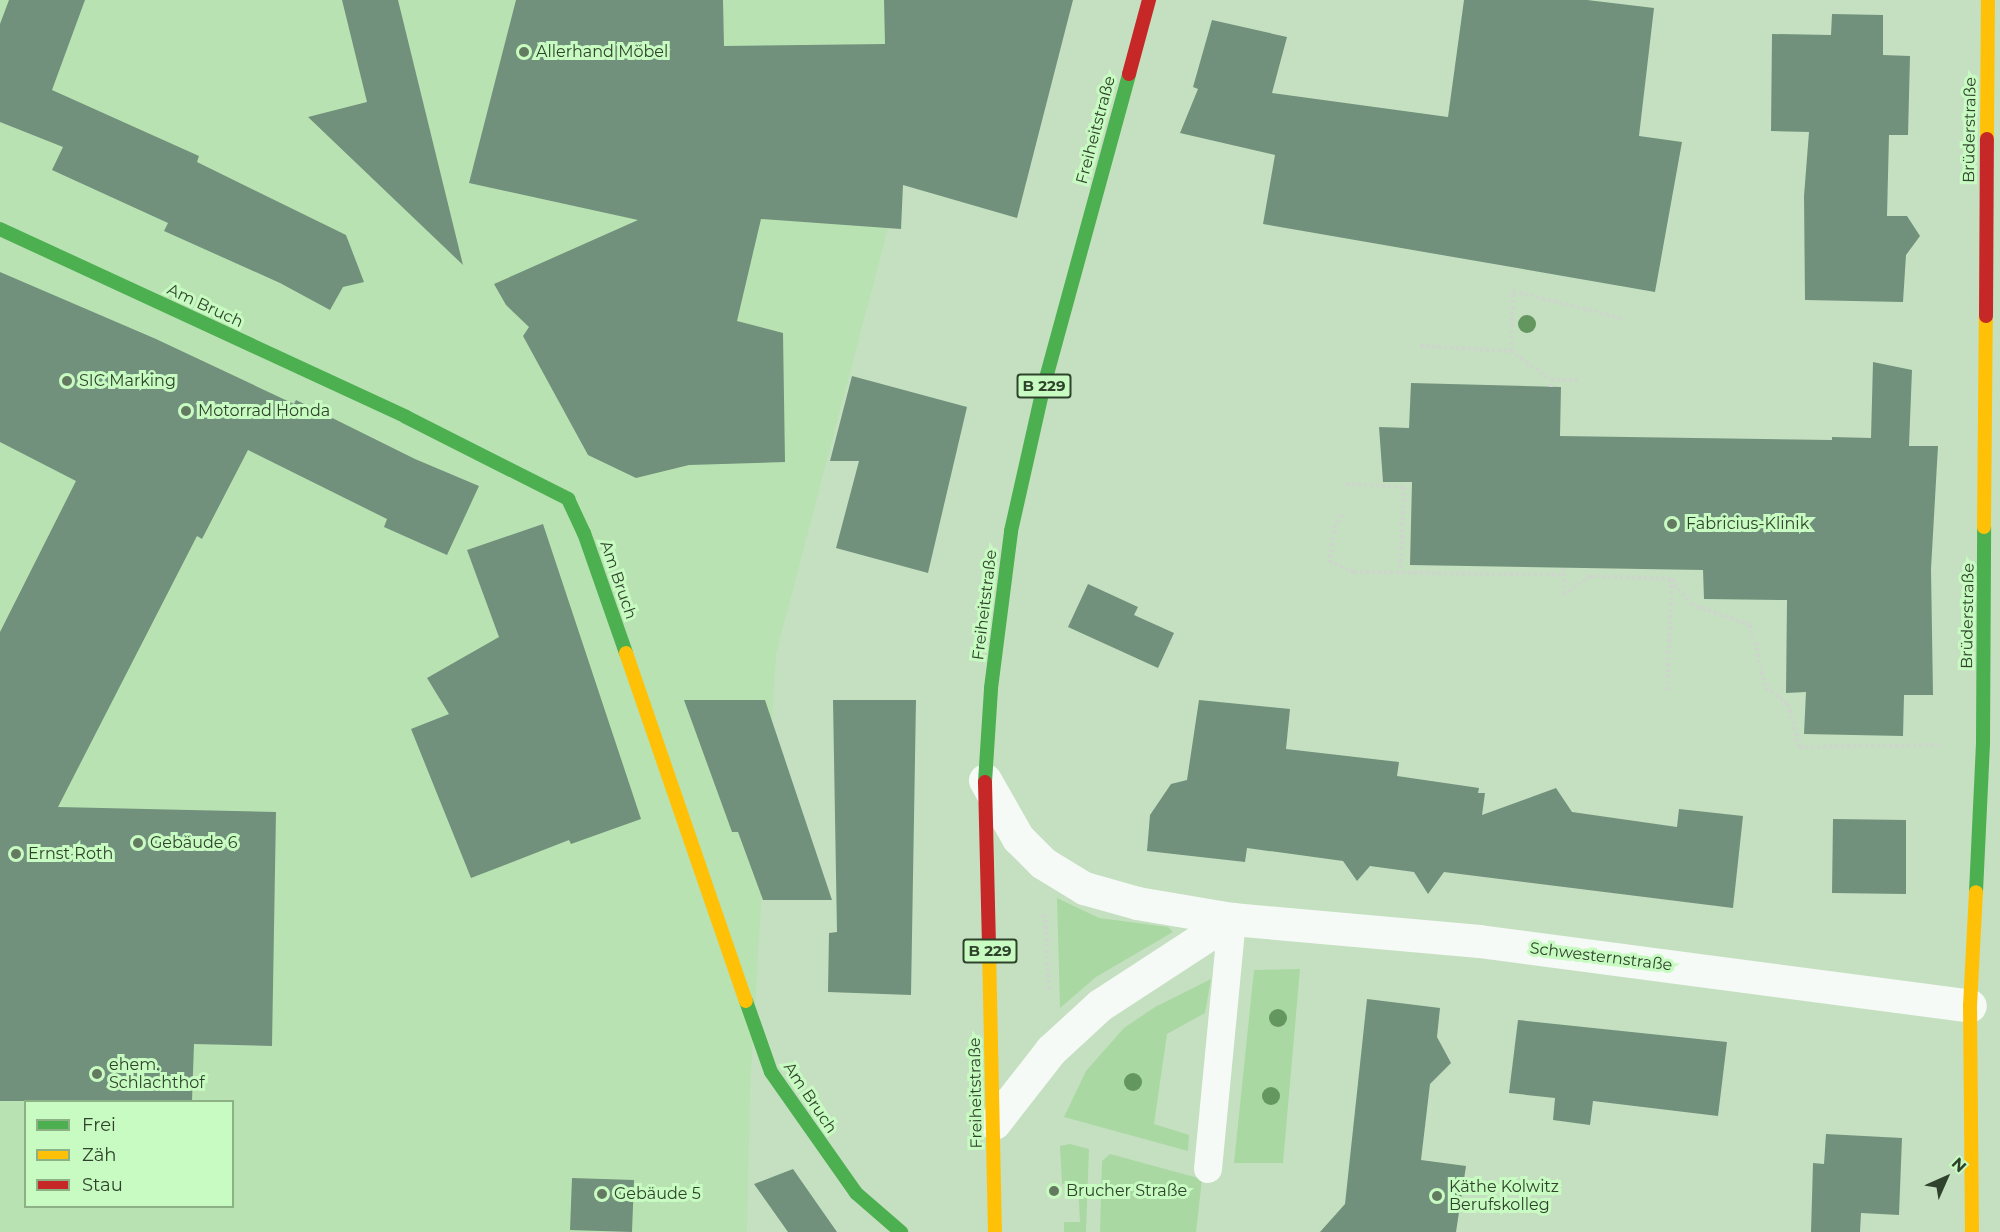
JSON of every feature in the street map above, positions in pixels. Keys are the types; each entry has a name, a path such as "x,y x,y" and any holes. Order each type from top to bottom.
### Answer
{"street":[{"name":"Freiheitstraße","path":"995,1232 985,780 990,688 1011,531 1043,389 1149,0"},
{"name":"Brüderstraße","path":"1972,1232 1970,1006 1983,744 1988,0"},
{"name":"Am Bruch","path":"0,229 406,417 568,499 584,532 771,1072 856,1193 901,1232"},
{"name":"Schwesternstraße","path":"985,780 1018,838 1043,863 1084,888 1137,903 1232,919 1479,941 1970,1006"},
{"path":"994,1123 1051,1050 1100,1005 1232,919"}],"lane":[{"path":"1208,1168 1232,919"}],"path":[{"path":"1510,351 1513,291 1626,319"},
{"path":"1420,346 1510,351 1551,380 1581,380"},
{"path":"1551,380 1551,387"},
{"path":"1346,484 1404,487 1400,572"},
{"path":"1343,516 1335,525 1329,561 1354,572 1564,575"},
{"path":"1564,568 1563,595 1590,576 1672,579"},
{"path":"1672,579 1691,604 1749,625 1766,688 1788,704 1799,747 1983,744"},
{"path":"1667,690 1672,579"},
{"path":"1045,910 1050,999"}],"shaded area":[{"path":"0,0 948,0 776,654 750,1091 747,1232 0,1232"},
{"path":"1057,898 1099,918 1168,927 1173,932 1096,977 1060,1008"},
{"path":"1300,969 1283,1163 1234,1163 1254,970"},
{"path":"1211,979 1205,1013 1167,1034 1154,1124 1189,1135 1188,1151 1064,1117 1086,1071 1124,1028 1155,1007"},
{"path":"1070,1144 1089,1149 1086,1232 1064,1232 1064,1222 1080,1222 1078,1183 1062,1184 1060,1146"},
{"path":"1110,1154 1202,1179 1196,1232 1100,1232 1102,1161"}],"building":[{"path":"9,0 85,0 52,90 199,156 197,162 346,235 364,282 343,287 330,310 280,283 164,231 168,223 52,170 63,147 0,122 0,24"},
{"path":"342,0 398,0 463,265 308,117 367,102"},
{"path":"516,0 723,0 724,46 885,44 884,0 1073,0 1017,218 903,185 901,229 761,219 737,321 783,333 785,462 689,465 636,478 588,455 523,336 529,327 506,305 494,284 638,220 469,183"},
{"path":"1464,0 1587,0 1654,8 1639,136 1682,142 1655,292 1263,224 1275,155 1180,133 1198,89 1193,87 1212,20 1287,37 1272,93 1448,117"},
{"path":"1832,14 1883,15 1883,55 1910,56 1908,135 1889,135 1887,216 1907,216 1920,236 1906,255 1903,302 1805,300 1804,196 1809,132 1771,131 1772,34 1831,35"},
{"path":"0,272 156,339 294,404 296,400 415,459 479,486 447,555 384,527 387,519 248,450 202,539 197,536 58,807 276,812 272,1046 194,1044 192,1100 0,1101 0,632 76,481 0,442"},
{"name":"Fabricius-Klinik","path":"1873,362 1912,370 1909,446 1938,446 1931,569 1933,695 1904,695 1903,736 1804,734 1806,692 1786,693 1787,600 1704,599 1703,570 1410,565 1412,482 1383,482 1379,427 1409,428 1411,383 1561,387 1560,436 1832,440 1832,437 1871,438"},
{"path":"852,376 967,407 928,573 836,548 859,461 830,461"},
{"path":"543,524 641,819 571,844 569,840 471,878 411,729 449,714 427,678 499,637 467,550"},
{"path":"1088,584 1138,607 1134,615 1174,633 1158,668 1068,627"},
{"path":"684,700 765,700 832,900 763,900 738,832 732,832"},
{"path":"833,700 916,700 911,995 828,992 829,933 837,932"},
{"path":"1199,700 1290,709 1286,749 1399,762 1397,776 1479,788 1478,793 1485,793 1482,815 1556,788 1572,812 1677,827 1679,809 1743,816 1733,908 1444,872 1428,894 1414,872 1370,866 1357,881 1343,861 1247,848 1245,862 1147,851 1150,815 1171,784 1187,780"},
{"path":"1833,819 1906,820 1906,894 1832,893"},
{"path":"1367,999 1440,1008 1437,1037 1451,1063 1430,1084 1421,1160 1466,1166 1456,1232 1320,1232 1345,1204"},
{"path":"1518,1020 1727,1042 1718,1116 1593,1101 1590,1125 1553,1120 1555,1098 1509,1093"},
{"path":"1826,1134 1902,1138 1899,1215 1861,1213 1860,1232 1811,1232 1813,1163 1824,1164"},
{"path":"793,1169 837,1232 788,1232 754,1184"},
{"name":"Gebäude 5","path":"572,1178 634,1180 632,1232 570,1230"}],"traffic: fast":[{"path":"985,782 991,688 1011,531 1043,389 1129,74"},
{"path":"0,229 406,417 568,499 584,533 626,653"},
{"path":"1976,892 1983,744 1984,527"},
{"path":"746,1001 771,1072 856,1193 901,1232"}],"traffic: slow":[{"path":"1987,139 1988,0"},
{"path":"1984,527 1986,316"},
{"path":"626,653 746,1001"},
{"path":"1972,1232 1970,1006 1976,892"},
{"path":"989,948 995,1232"}],"traffic: jam":[{"path":"1129,74 1149,0"},
{"path":"1986,316 1987,139"},
{"path":"985,782 989,948"}],"place":[{"name":"Allerhand Möbel","path":"524,52"},
{"name":"SIC Marking","path":"67,381"},
{"name":"Motorrad Honda","path":"186,411"},
{"name":"Fabricius-Klinik","path":"1672,524"},
{"name":"Gebäude 6","path":"138,843"},
{"name":"Ernst Roth","path":"16,854"},
{"name":"ehem. Schlachthof","path":"97,1074"},
{"name":"Brucher Straße","path":"1054,1191"},
{"name":"Gebäude 5","path":"602,1194"},
{"name":"Käthe Kolwitz Berufskolleg","path":"1437,1196"}]}
